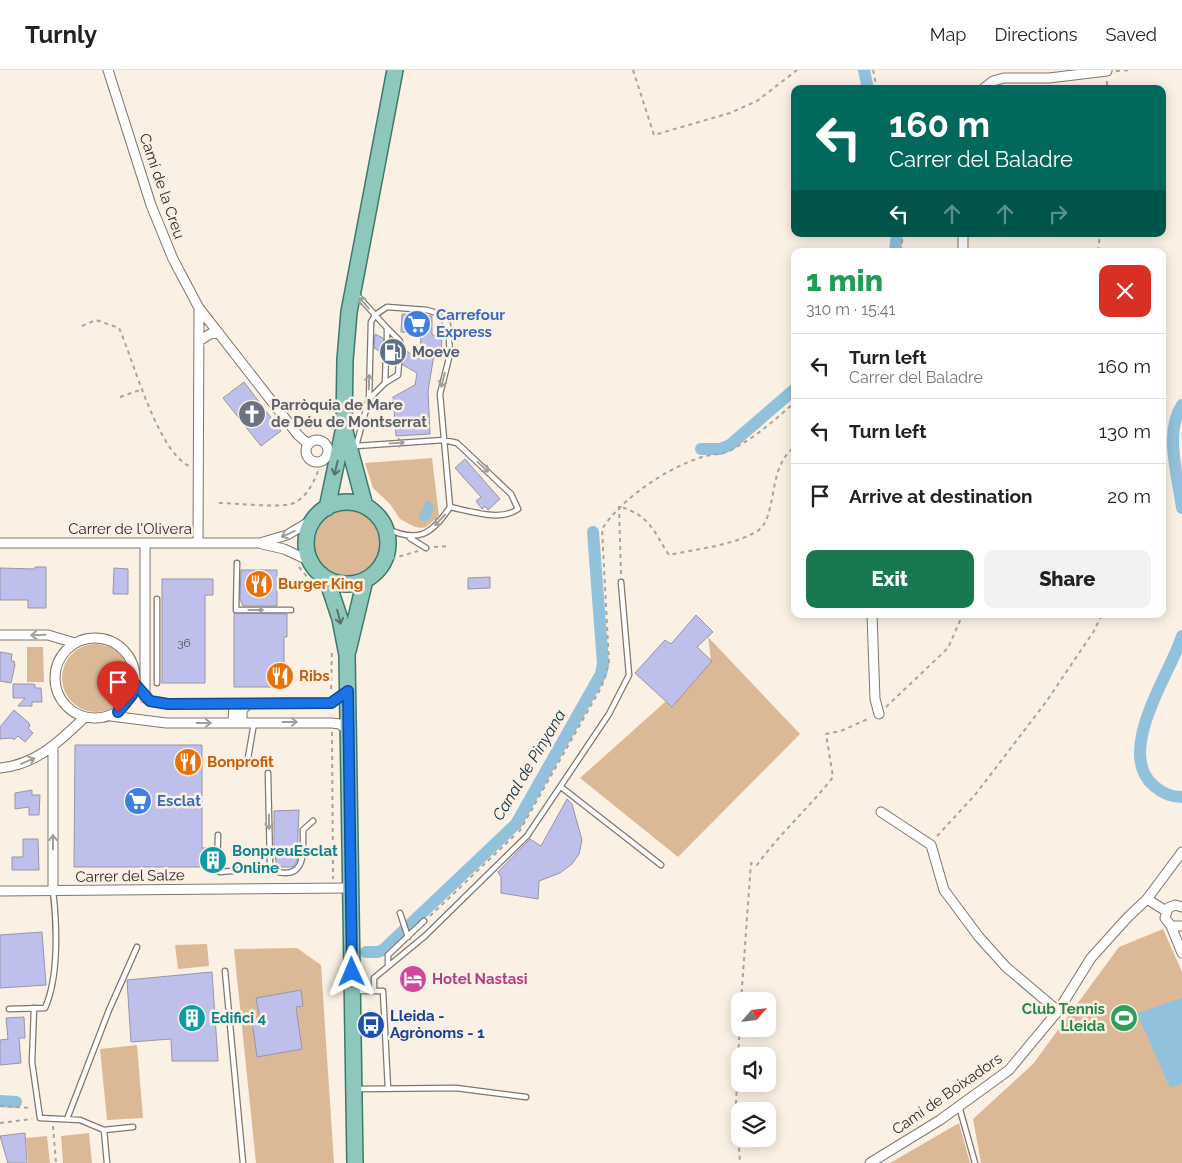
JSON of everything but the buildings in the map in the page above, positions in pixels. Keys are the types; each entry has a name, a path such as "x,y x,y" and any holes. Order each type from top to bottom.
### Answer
{"main road":[{"path":"326,508 344,427 345,360 353,290 395,70"},
{"path":"344,427 354,449 365,506"},
{"path":"346,502 365,506 379,517 385,528 388,548 384,561 376,572 365,580 346,584 327,580 317,572 310,561 306,542 308,530 314,519 326,508 346,502"},
{"path":"327,580 340,619 347,655 355,1163"},
{"path":"347,655 365,580"}],"street":[{"name":"Camí de la Creu","path":"108,70 151,205 173,259 199,308 298,435 308,444"},
{"path":"988,85 993,81 1004,78 1048,78 1107,71"},
{"name":"Camí de la Creu","path":"198,543 199,308"},
{"path":"199,341 210,334 220,333"},
{"path":"317,440 325,444 328,453 321,461 314,461 308,457 306,451 308,444 317,440"},
{"name":"Carrer de l'Olivera","path":"260,543 287,535 314,519"},
{"name":"Carrer de l'Olivera","path":"0,543 260,543 284,549 310,561"},
{"path":"145,543 145,698"},
{"path":"872,618 876,699 879,714"},
{"path":"0,635 48,635 75,643"},
{"path":"108,717 126,704 135,684 135,672 131,659 123,649 113,642 100,638 88,638 75,643 65,651 58,663 55,683 62,702 72,712 85,717 108,717 122,716 160,723 332,723 340,724 348,731"},
{"path":"135,684 145,698 150,701 168,704 331,703 348,691"},
{"path":"234,704 237,722"},
{"path":"237,722 242,710 248,704"},
{"path":"0,768 14,767 34,760 53,746 85,717"},
{"path":"53,746 53,891"},
{"path":"881,812 931,846 944,890 979,937 1006,967 1058,1011"},
{"name":"Camí de Boixadors","path":"870,1163 959,1106 1009,1070 1058,1011 1091,958 1127,918 1147,900 1182,852"},
{"name":"Carrer del Salze","path":"0,891 350,888"},
{"path":"1147,900 1166,911"},
{"path":"1182,907 1175,905 1166,911 1165,918 1171,926 1182,953"},
{"path":"1171,926 1182,926"}],"lane":[{"path":"353,290 400,341 400,348"},
{"path":"410,537 419,536 431,529 442,519 450,507 447,454 444,440 440,394 450,354 448,325 438,313 428,310 387,307 375,315 371,322 369,399 354,449 444,440 457,443 511,494 518,509 509,514 486,515 450,507"},
{"path":"386,340 387,328"},
{"path":"385,383 386,355"},
{"path":"369,399 385,383 398,375 399,362"},
{"path":"385,528 410,537 426,548"},
{"path":"237,564 236,610 291,610"},
{"path":"374,991 374,978 425,936 527,836 609,714 629,675 621,582"},
{"path":"157,599 157,684"},
{"path":"248,758 254,722"},
{"path":"268,773 270,864 274,871 285,873 298,868 302,862 303,830 313,821"},
{"path":"560,787 660,865"},
{"path":"218,835 217,870 220,872 243,870"},
{"path":"9,1008 45,1008 52,993 57,927 53,891"},
{"path":"400,913 408,935"},
{"path":"388,965 388,955 424,922"},
{"path":"67,1119 109,1010 137,947"},
{"path":"225,971 243,1163"},
{"path":"352,991 383,991 388,1089"},
{"path":"34,1008 32,1062 40,1118 80,1120 104,1130 133,1127"},
{"path":"353,1089 456,1088 526,1097"},
{"path":"959,1106 975,1163"},
{"path":"104,1130 107,1163"}],"path":[{"path":"633,70 654,135 730,113 748,105 796,70"},
{"path":"873,70 876,85"},
{"path":"82,326 96,320 119,328 168,446 180,461 198,470"},
{"path":"120,398 143,389"},
{"path":"424,922 519,832 602,686 609,663 602,529 620,506 674,468 705,456 731,450 764,429 791,405"},
{"path":"620,506 633,511 649,522 669,555 739,538 757,531 766,521 780,463 791,450"},
{"path":"219,503 290,504 302,498 318,473 321,461"},
{"path":"620,506 621,582"},
{"path":"384,561 402,558 426,548 448,546"},
{"path":"742,992 751,863 757,865 772,843 810,806 833,777 826,734 840,731 879,714 948,648 961,618"},
{"path":"931,846 939,834 975,795 1046,702 1094,631 1100,618"},
{"path":"739,1038 736,1103 740,1163"},
{"path":"0,1106 38,1108"},
{"path":"0,1123 40,1118"},
{"path":"52,1118 56,1163"}],"shaded area":[{"path":"432,458 439,516 426,527 415,527 400,519 390,504 373,488 365,463"},
{"path":"340,509 354,509 366,514 376,524 381,536 381,550 376,562 366,572 354,577 340,577 328,572 318,562 313,550 313,536 318,524 328,514"},
{"path":"708,637 800,734 678,857 580,778 711,661"},
{"path":"96,644 109,647 120,654 127,665 130,678 127,691 120,702 109,709 96,712 83,709 72,702 65,691 62,678 65,665 72,654 83,647"},
{"path":"27,647 43,647 44,682 27,682"},
{"name":"Club Tennis Lleida","path":"1163,929 1182,972 1182,1163 981,1163 973,1119 1033,1064 1119,947"},
{"path":"207,944 209,966 178,969 175,945"},
{"path":"297,948 321,965 334,1163 256,1163 234,949"},
{"path":"137,1045 143,1118 107,1120 100,1049"},
{"path":"959,1123 970,1163 890,1163"},
{"path":"89,1133 92,1163 63,1163 61,1136"},
{"path":"47,1136 50,1163 28,1163 26,1138"}],"water":[{"path":"429,501 433,505 433,512 428,520 421,521 418,517 424,508 425,502"},
{"path":"1182,998 1182,1083 1170,1088 1137,1013"}],"waterway":[{"name":"Canal de Pinyana","path":"864,70 867,85"},
{"name":"Canal de Pinyana","path":"895,248 897,237"},
{"name":"Canal de Pinyana","path":"701,449 720,449 730,445 791,392"},
{"name":"Canal de Pinyana","path":"1182,405 1177,416 1173,441 1175,469 1182,508"},
{"name":"Canal de Pinyana","path":"366,952 383,950 516,824 601,674 603,664 593,532"},
{"name":"Canal de Pinyana","path":"1182,636 1149,712 1142,733 1140,753 1143,771 1154,786 1167,794 1182,797"},
{"name":"Canal de Pinyana","path":"0,1101 16,1102"}],"place":[{"name":"Carrefour Express","path":"417,324"},
{"name":"Moeve","path":"393,352"},
{"name":"Parròquia de Mare de Déu de Montserrat","path":"252,414"},
{"name":"Burger King","path":"259,584"},
{"name":"Ribs","path":"280,676"},
{"name":"Bonprofit","path":"188,762"},
{"name":"Esclat","path":"138,801"},
{"name":"BonpreuEsclat Online","path":"213,860"},
{"name":"Hotel Nastasi","path":"413,979"},
{"name":"Edifici 4","path":"192,1018"},
{"name":"Club Tennis Lleida","path":"1124,1018"},
{"name":"Lleida - Agrònoms - 1","path":"371,1025"}],"route":[{"path":"118,712 132,695 135,684 145,698 150,701 168,704 331,703 348,691 352,972"}]}
